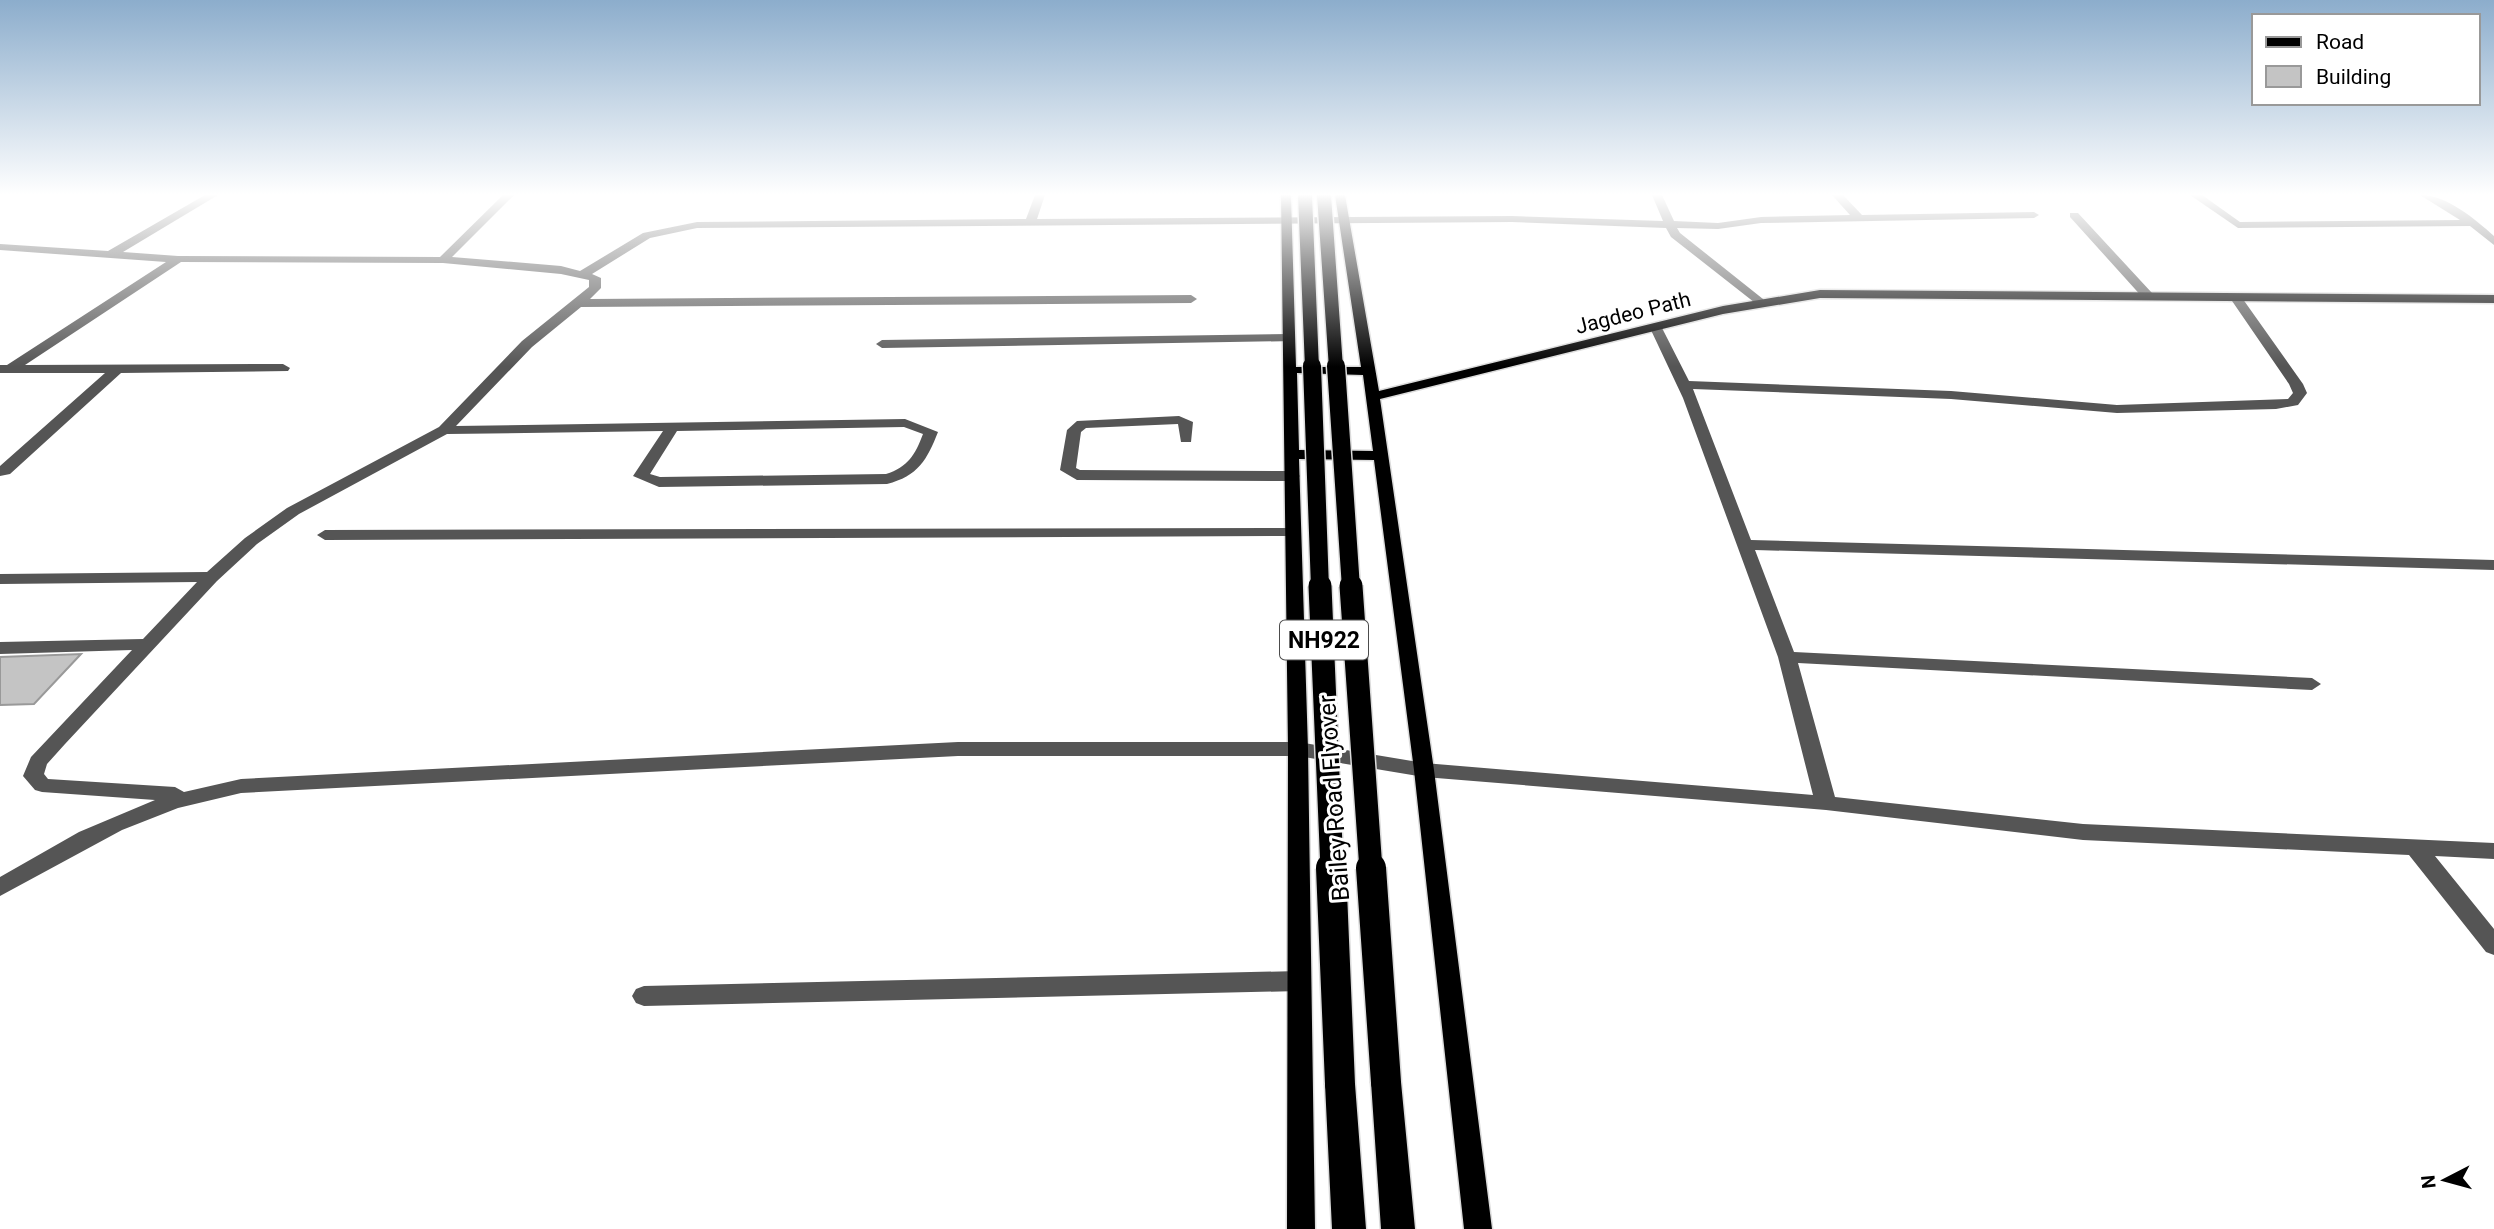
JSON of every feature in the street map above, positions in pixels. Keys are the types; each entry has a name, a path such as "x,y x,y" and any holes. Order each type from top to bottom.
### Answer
{"highway":[{"name":"Bailey Road Flyover","path":"1308,252 1340,1084 1349,1229"},
{"name":"Bailey Road Flyover","path":"1328,252 1398,1229"}],"main road":[{"path":"1288,252 1298,749 1301,1229"},
{"path":"1349,252 1373,397 1424,770 1478,1229"},
{"name":"Jagdeo Path","path":"1373,397 1759,302 1820,294 1878,292 2494,299"},
{"path":"1290,370 1368,371"},
{"path":"1292,454 1381,456"}],"street":[{"path":"73,252 178,259 443,260 583,274 595,278 595,288 527,344 444,430 293,511 251,541 211,577 45,755 33,776 42,785 61,788 193,794"},
{"path":"109,255 114,252"},
{"path":"443,260 451,252"},
{"path":"583,274 619,252"},
{"path":"1695,252 1759,302"},
{"path":"2108,252 2148,296"},
{"path":"6,369 178,259"},
{"path":"1684,385 1964,396 2118,409 2276,405 2293,402 2300,393 2296,384 2236,298"},
{"path":"577,303 1191,299"},
{"path":"1656,328 1684,385 1787,657 1826,803"},
{"path":"882,344 1289,338"},
{"path":"2,472 118,368"},
{"path":"6,369 283,368"},
{"path":"1186,439 1186,422 1082,424 1074,430 1068,470 1077,475 1292,476"},
{"path":"444,430 673,426 905,423 931,432 919,464 908,473 887,479 659,482 641,476 673,426"},
{"path":"325,535 1293,533"},
{"path":"1746,545 2494,565"},
{"path":"0,579 211,577"},
{"path":"0,648 148,644"},
{"path":"1787,657 2312,684"},
{"path":"0,888 122,818 193,794 241,786 958,749 1298,749 1424,770 1826,803 2083,832 2494,851"},
{"path":"2415,847 2494,946"},
{"path":"644,996 1299,981"}],"building":[{"path":"81,654 34,704 0,705 0,657"}]}
